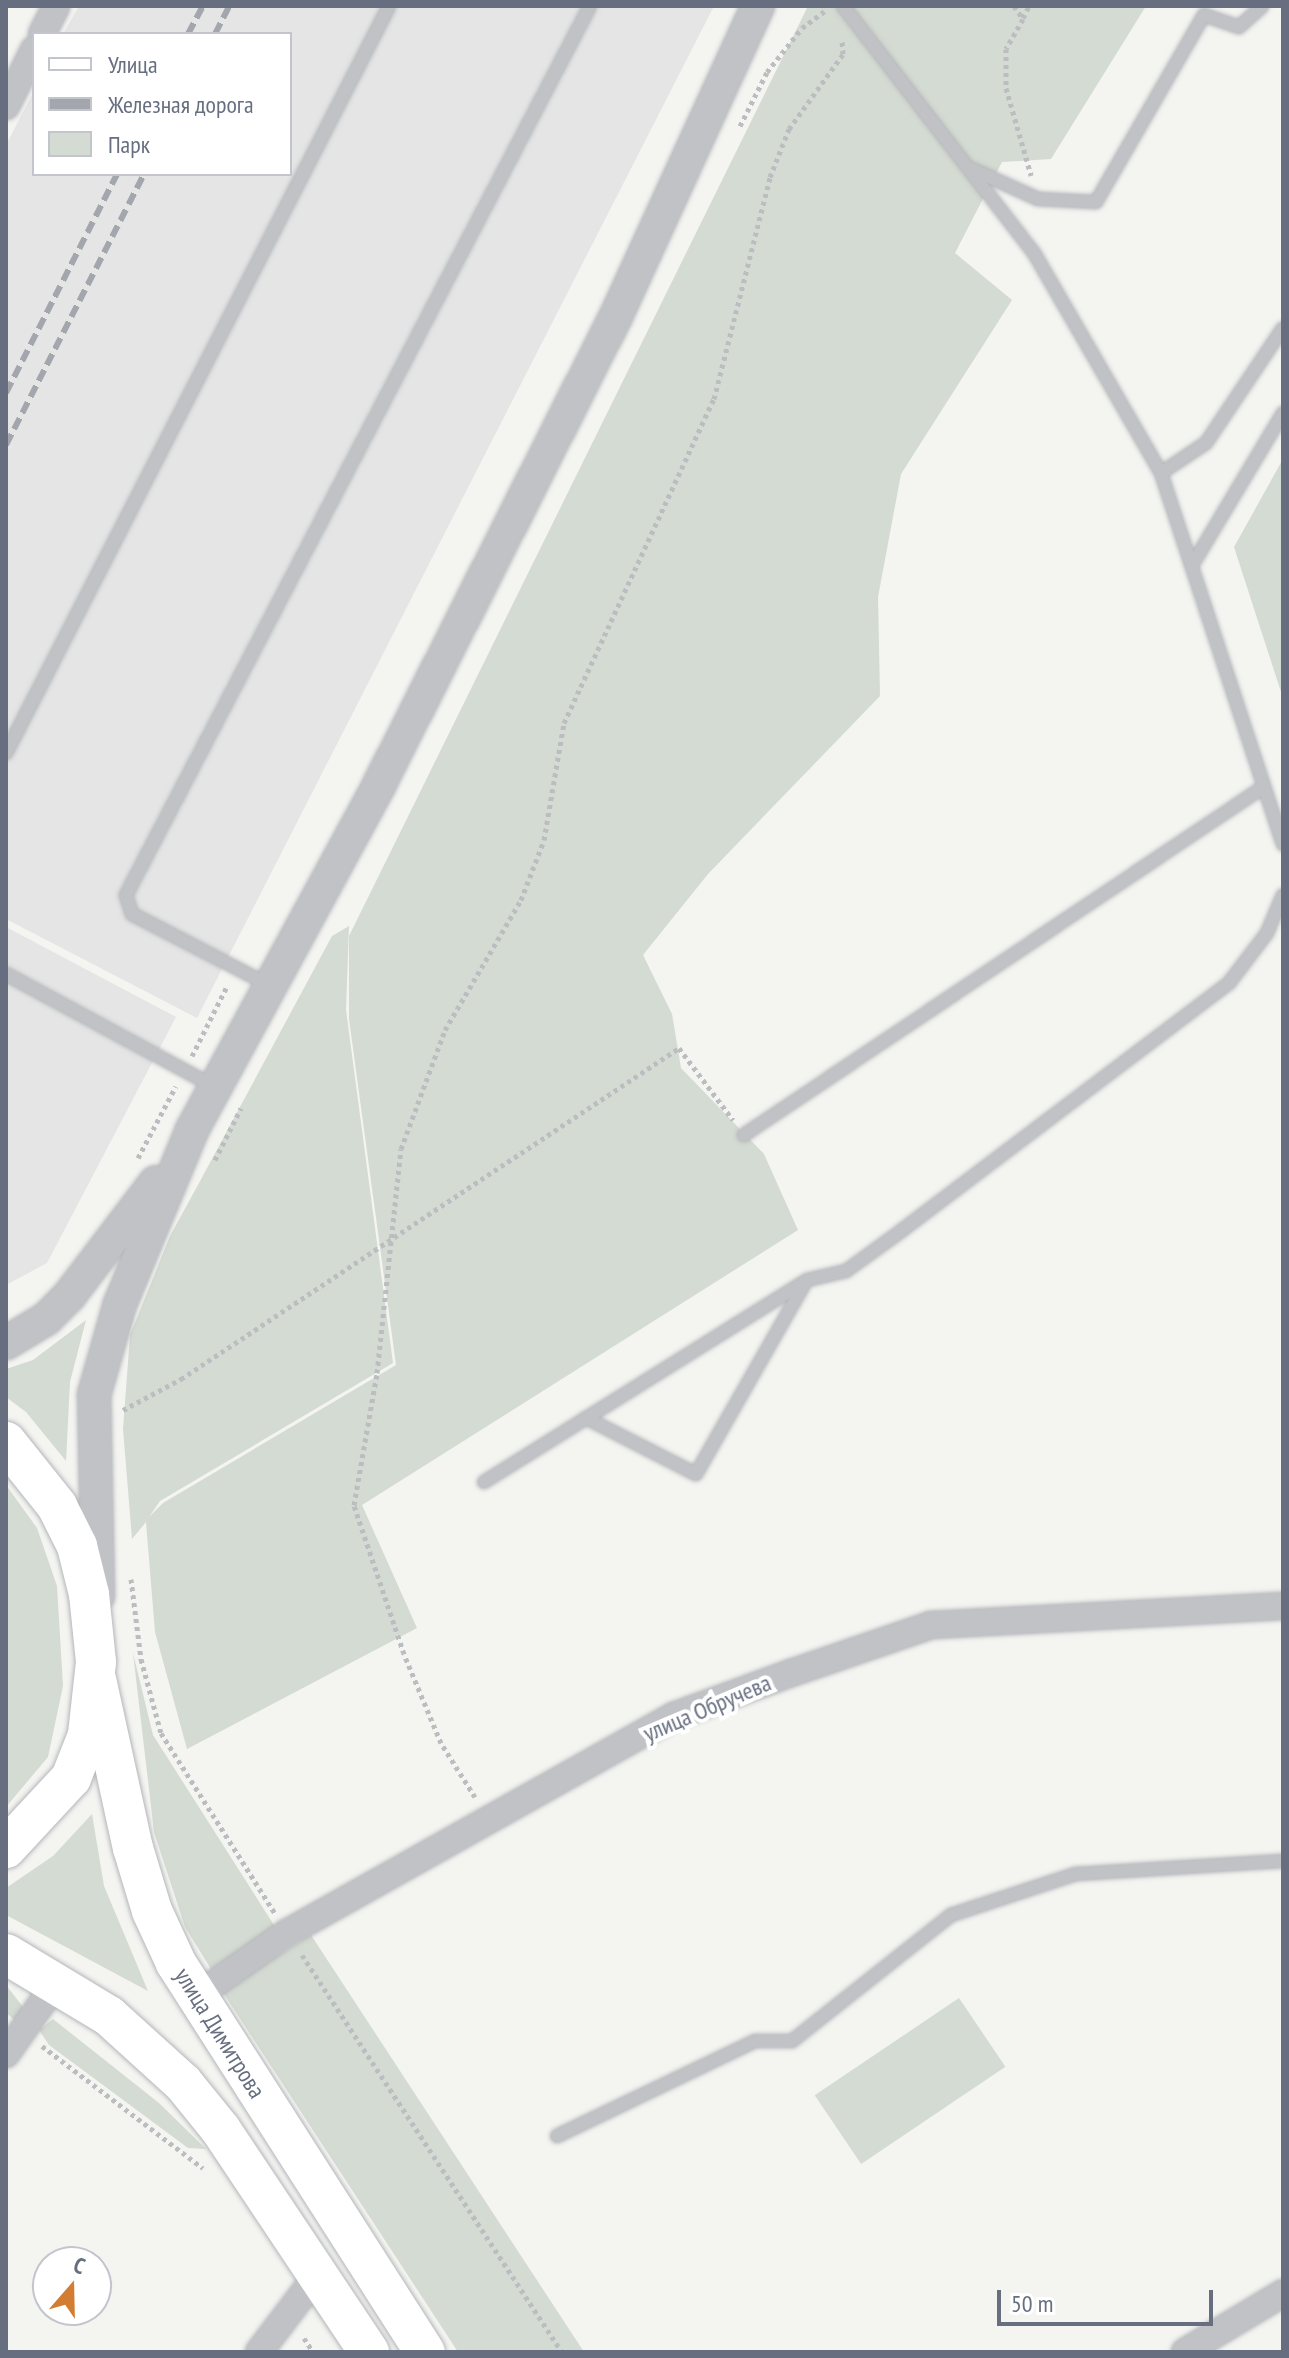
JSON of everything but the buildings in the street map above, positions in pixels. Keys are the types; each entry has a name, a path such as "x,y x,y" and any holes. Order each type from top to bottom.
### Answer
{"main road":[{"name":"улица Димитрова","path":"6,1442 67,1524 85,1571 96,1635 96,1679 88,1735 71,1778 6,1848"},
{"name":"улица Димитрова","path":"96,1679 152,1911 194,1998 425,2352"},
{"path":"6,1954 109,2016 183,2083 319,2273 369,2352"}],"street":[{"path":"43,32 56,6"},
{"path":"96,1635 99,1549 91,1434 94,1395 116,1315 192,1130 379,785 616,316 758,6"},
{"path":"6,106 32,54"},
{"path":"6,1343 46,1319 95,1269 192,1130"},
{"name":"улица Обручева","path":"194,1998 287,1933 674,1716 931,1625 1283,1606"},
{"path":"6,2054 57,1982"},
{"path":"259,2352 319,2273"},
{"path":"1185,2352 1283,2293"}],"lane":[{"path":"6,753 389,6"},
{"path":"269,985 132,914 126,895 590,6"},
{"path":"843,6 1034,253 1161,473 1194,562 1262,788 1277,809 1283,844"},
{"path":"969,168 1038,199 1096,202 1206,10 1239,27 1262,6"},
{"path":"1161,473 1206,443 1283,328"},
{"path":"1194,562 1283,413"},
{"path":"744,1135 1262,788"},
{"path":"484,1482 807,1280 846,1271 1229,983 1267,933 1283,895"},
{"path":"6,974 66,1002 215,1087"},
{"path":"586,1418 696,1474 807,1280"},
{"path":"557,2136 755,2041 792,2041 951,1915 1076,1874 1283,1861"}],"path":[{"path":"1014,6 1023,19"},
{"path":"1029,6 1006,49 1006,88 1038,199"},
{"path":"489,1820 441,1743 404,1654 354,1505 394,1240 406,1134 445,1030 521,900 544,840 564,723 714,399 770,177 789,129 843,54 841,22"},
{"path":"134,1166 237,967"},
{"path":"122,1411 181,1379 679,1048 744,1135"},
{"path":"23,2032 208,2173"}],"shaded area":[{"path":"79,6 714,6 197,1018 6,919 6,145 32,95 32,176 292,176 292,32 64,32"},
{"path":"6,927 176,1017 47,1263 6,1285"}],"green space":[{"path":"808,6 1146,6 1051,159 1002,162 955,253 1012,300 901,474 878,597 880,696 708,874 643,955 672,1014 681,1068 764,1154 798,1230 362,1505 417,1628 187,1749 155,1632 146,1522 132,1539 123,1429 130,1335 170,1236 332,936 349,926 346,1010 393,1363 160,1501 149,1517 163,1503 396,1365 349,1019 349,936"},
{"path":"1283,459 1283,681 1282,695 1234,547"},
{"path":"86,1320 70,1382 66,1461 26,1412 6,1397 6,1369 33,1360"},
{"path":"6,1485 37,1528 57,1586 63,1686 48,1757 6,1807"},
{"path":"133,1653 153,1735 279,1933 214,1974 185,1927 154,1832"},
{"path":"92,1814 104,1886 148,1991 6,1915 6,1888 53,1856"},
{"path":"311,1935 584,2352 458,2352 222,1991"},
{"path":"6,1985 23,2007 16,2021 6,2013"},
{"path":"959,1998 1005,2067 861,2164 815,2095"},
{"path":"53,2019 159,2103 206,2149 188,2148 49,2045 39,2030"}],"railway":[{"path":"189,32 203,6"},
{"path":"216,32 229,6"},
{"path":"6,393 116,176"},
{"path":"6,445 143,176"}]}
